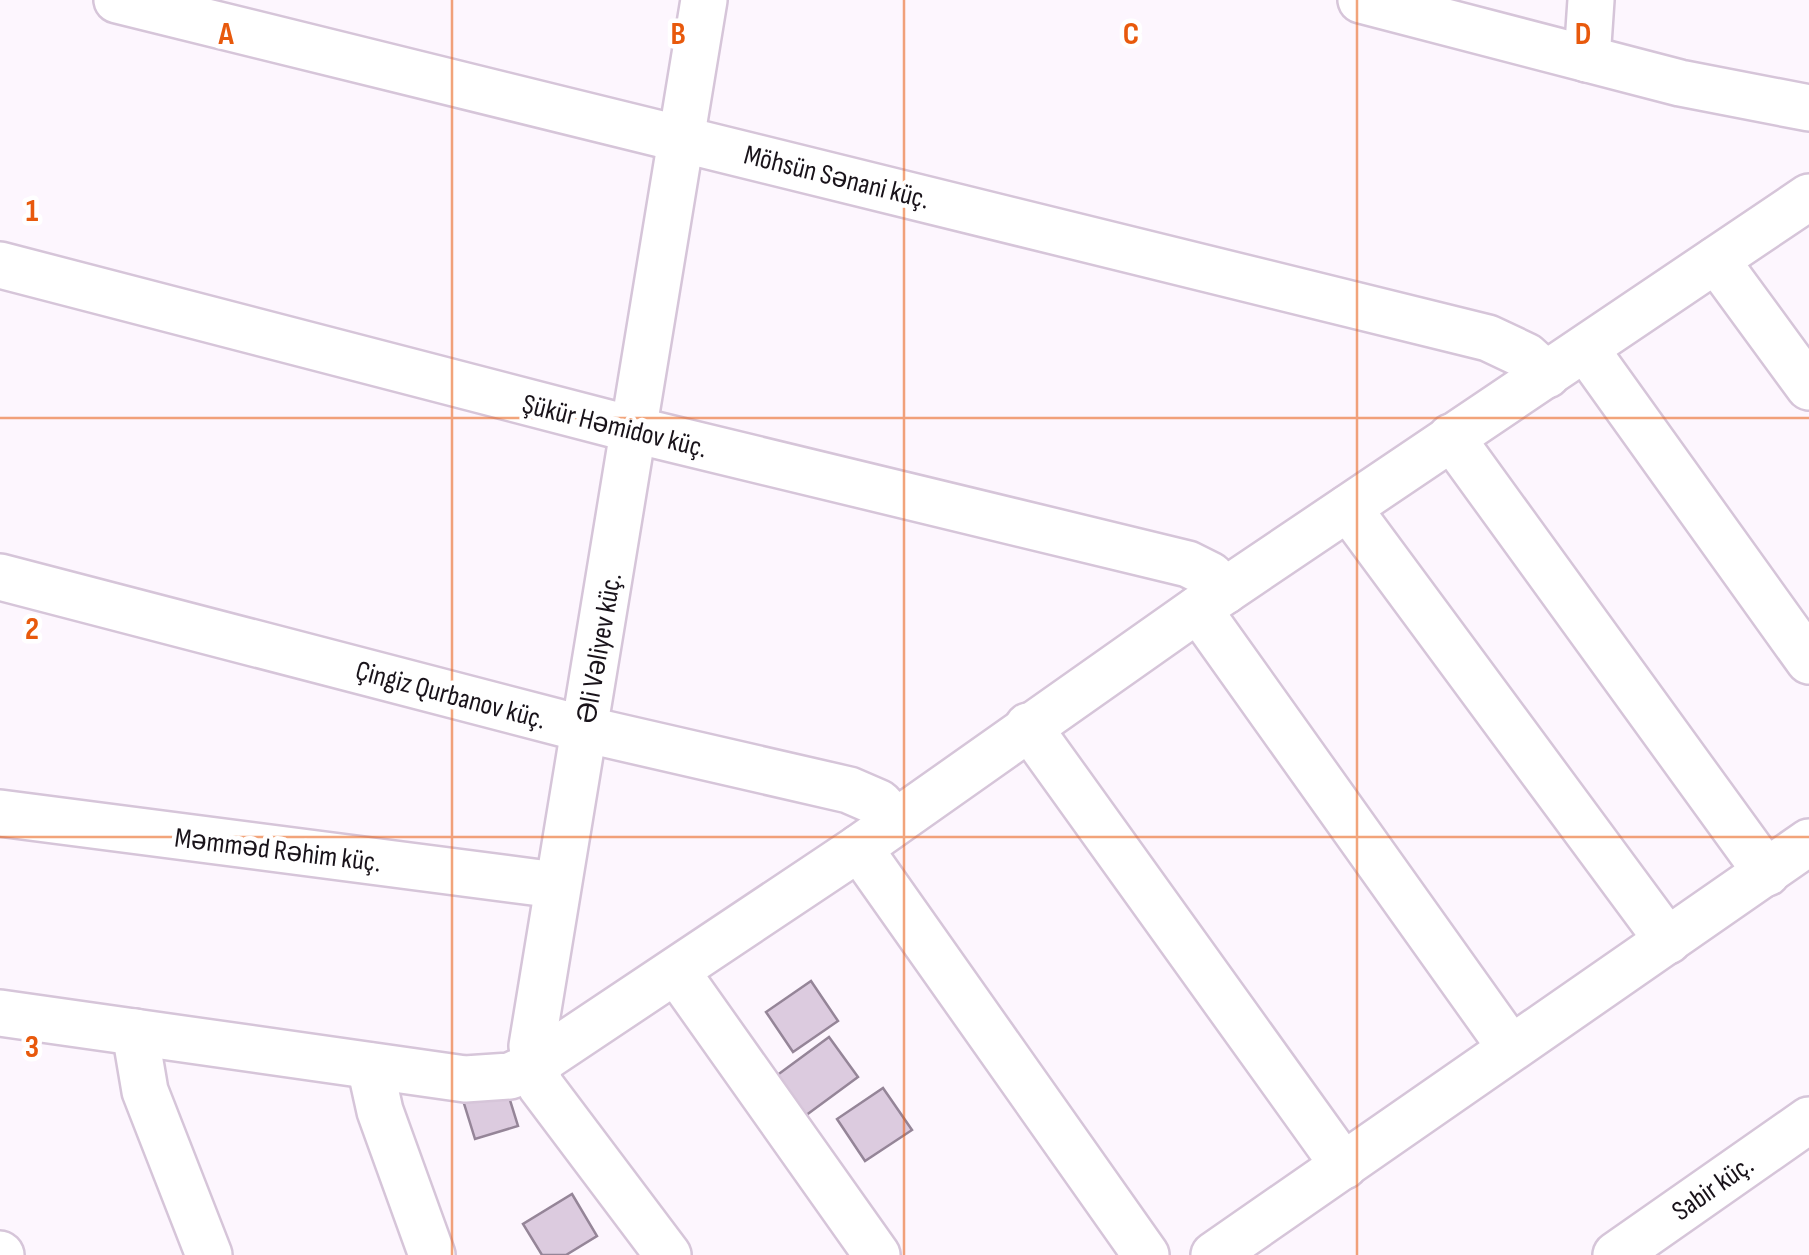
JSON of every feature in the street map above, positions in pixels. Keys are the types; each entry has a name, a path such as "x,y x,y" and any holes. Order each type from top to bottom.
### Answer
{"street":[{"name":"Möhsün Sənani küç.","path":"117,0 1488,338 1526,356 1546,374"},
{"name":"Əli Vəliyev küç.","path":"668,1255 553,1103 534,1065 534,1021 704,0"},
{"path":"1361,0 1586,59 1809,108"},
{"path":"1586,59 1591,0"},
{"path":"0,1013 370,1066 493,1078 534,1065 859,848 1211,600 1586,351 1809,197"},
{"path":"1716,260 1809,387"},
{"name":"Şükür Həmidov küç.","path":"0,265 634,430 1188,564 1210,575 1211,600 1510,1047"},
{"path":"1586,351 1809,661"},
{"path":"1450,438 1767,872"},
{"path":"1348,508 1668,942"},
{"name":"Çingiz Qurbanov küç.","path":"0,577 584,729 849,790 879,803 895,820"},
{"path":"1028,726 1344,1166"},
{"name":"Məmməd Rəhim küç.","path":"0,814 556,884"},
{"path":"1214,1255 1809,842"},
{"path":"859,848 1146,1255"},
{"path":"676,971 877,1255"},
{"path":"134,1032 145,1091 208,1255"},
{"path":"370,1066 380,1110 432,1255"},
{"name":"Sabir küç.","path":"1616,1255 1809,1120"}],"building":[{"path":"811,981 838,1021 793,1052 766,1012"},
{"path":"829,1037 858,1077 805,1116 776,1076"},
{"path":"505,1084 518,1126 475,1139 462,1097"},
{"path":"883,1088 912,1130 865,1161 837,1119"},
{"path":"572,1194 597,1236 566,1255 542,1255 523,1224"}]}
